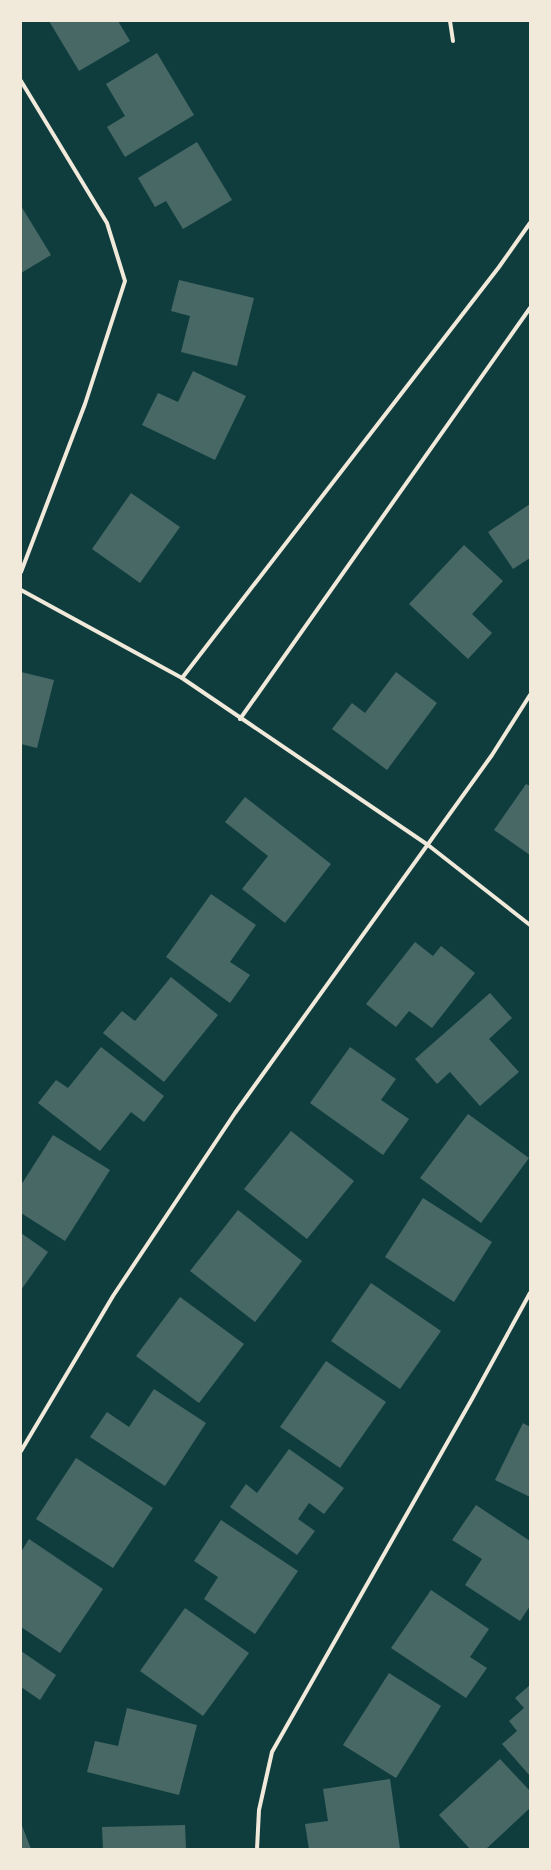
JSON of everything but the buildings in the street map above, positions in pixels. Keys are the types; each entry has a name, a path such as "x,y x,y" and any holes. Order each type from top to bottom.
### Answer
{"street":[{"path":"450,21 453,41"},
{"path":"21,81 23,89 107,223 125,281 85,404 21,572"},
{"path":"182,678 499,267 530,223"},
{"path":"240,719 530,308"},
{"path":"21,590 182,678 240,719 428,845 526,920 530,925"},
{"path":"21,1451 113,1296 226,1126 492,756 530,695"},
{"path":"257,1849 259,1810 272,1752 472,1399 530,1293"}]}
